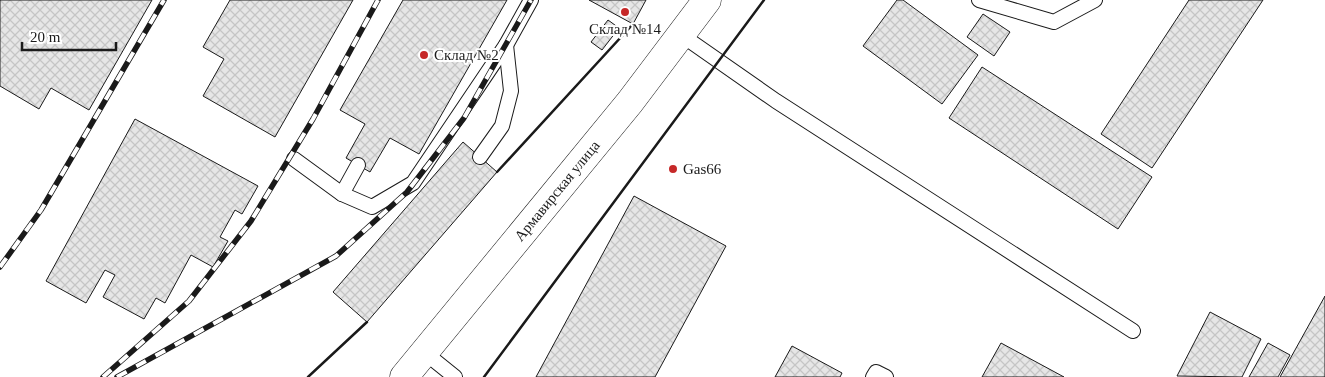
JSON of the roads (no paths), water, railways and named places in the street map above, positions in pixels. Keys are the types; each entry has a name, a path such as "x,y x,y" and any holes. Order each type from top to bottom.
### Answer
{"main road":[{"name":"Армавирская улица","path":"404,377 630,102 706,0"}],"lane":[{"path":"294,159 342,194 372,207 413,183 506,45 531,0"},
{"path":"979,0 1054,22 1096,0"},
{"path":"680,34 776,101 1133,331"},
{"path":"480,157 502,126 510,91 506,45"},
{"path":"342,194 358,165"},
{"path":"424,352 455,377"},
{"path":"874,377 876,372 886,377"}],"railway":[{"path":"0,267 41,210 164,0"},
{"path":"103,377 189,301 251,221 313,119 378,0"},
{"path":"117,377 336,256 407,192 464,118 531,0"}],"place":[{"name":"Склад №14","path":"625,12"},
{"name":"Склад №2","path":"424,55"},
{"name":"Gas66","path":"673,169"}]}
